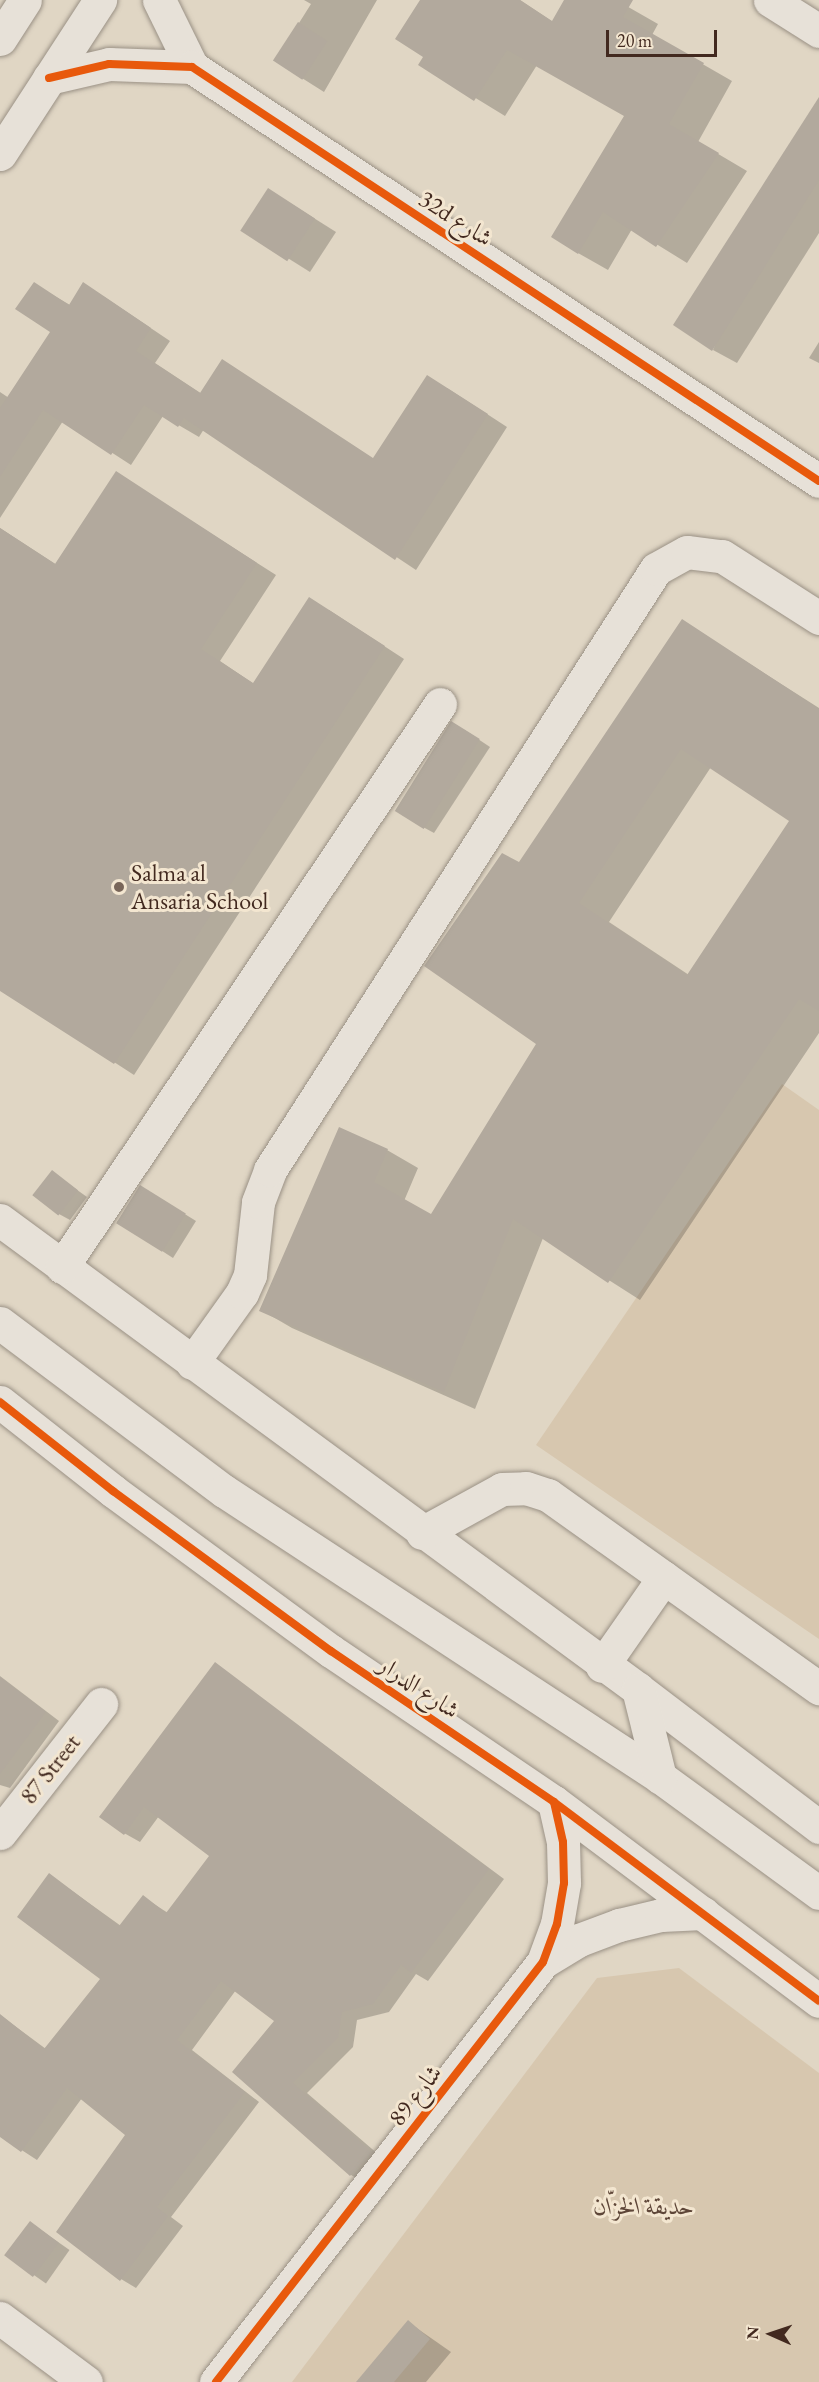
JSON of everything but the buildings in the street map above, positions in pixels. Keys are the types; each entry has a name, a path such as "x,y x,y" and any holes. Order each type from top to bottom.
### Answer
{"street":[{"path":"0,39 25,0"},
{"path":"0,154 100,0"},
{"path":"50,78 109,63 192,67 159,0"},
{"path":"770,0 819,32"},
{"name":"32d شارع","path":"192,67 819,481"},
{"path":"192,1363 242,1293 250,1275 258,1202 270,1170 656,569 687,552 722,556 819,618"},
{"path":"62,1267 440,704"},
{"path":"0,1220 602,1666 638,1689 819,1827"},
{"path":"0,1323 224,1491 660,1778 819,1893"},
{"name":"شارع الدرار","path":"0,1402 113,1491 331,1651 554,1802 819,2001"},
{"path":"422,1533 482,1497 502,1489 526,1488 548,1495 819,1688"},
{"path":"602,1666 664,1577"},
{"path":"638,1689 660,1778"},
{"name":"87 Street","path":"0,1833 101,1704"},
{"name":"شارع 89","path":"216,2382 543,1962 557,1924 564,1883 563,1842 554,1802"},
{"name":"شارع 89","path":"543,1962 579,1940 619,1925 661,1915 703,1913"},
{"path":"0,2318 86,2382"}],"green space":[{"path":"782,1084 819,1110 819,1639 536,1445"},
{"name":"حديقة الخزّان","path":"679,1968 819,2073 819,2382 292,2382 597,1978"}],"cycle path":[{"path":"49,78 109,64 192,67 819,481"},
{"path":"0,1402 113,1491 331,1651 554,1802 819,2001"},
{"path":"216,2382 543,1962 557,1924 564,1883 563,1842 554,1802"}],"place":[{"name":"Salma al Ansaria School","path":"119,887"}]}
